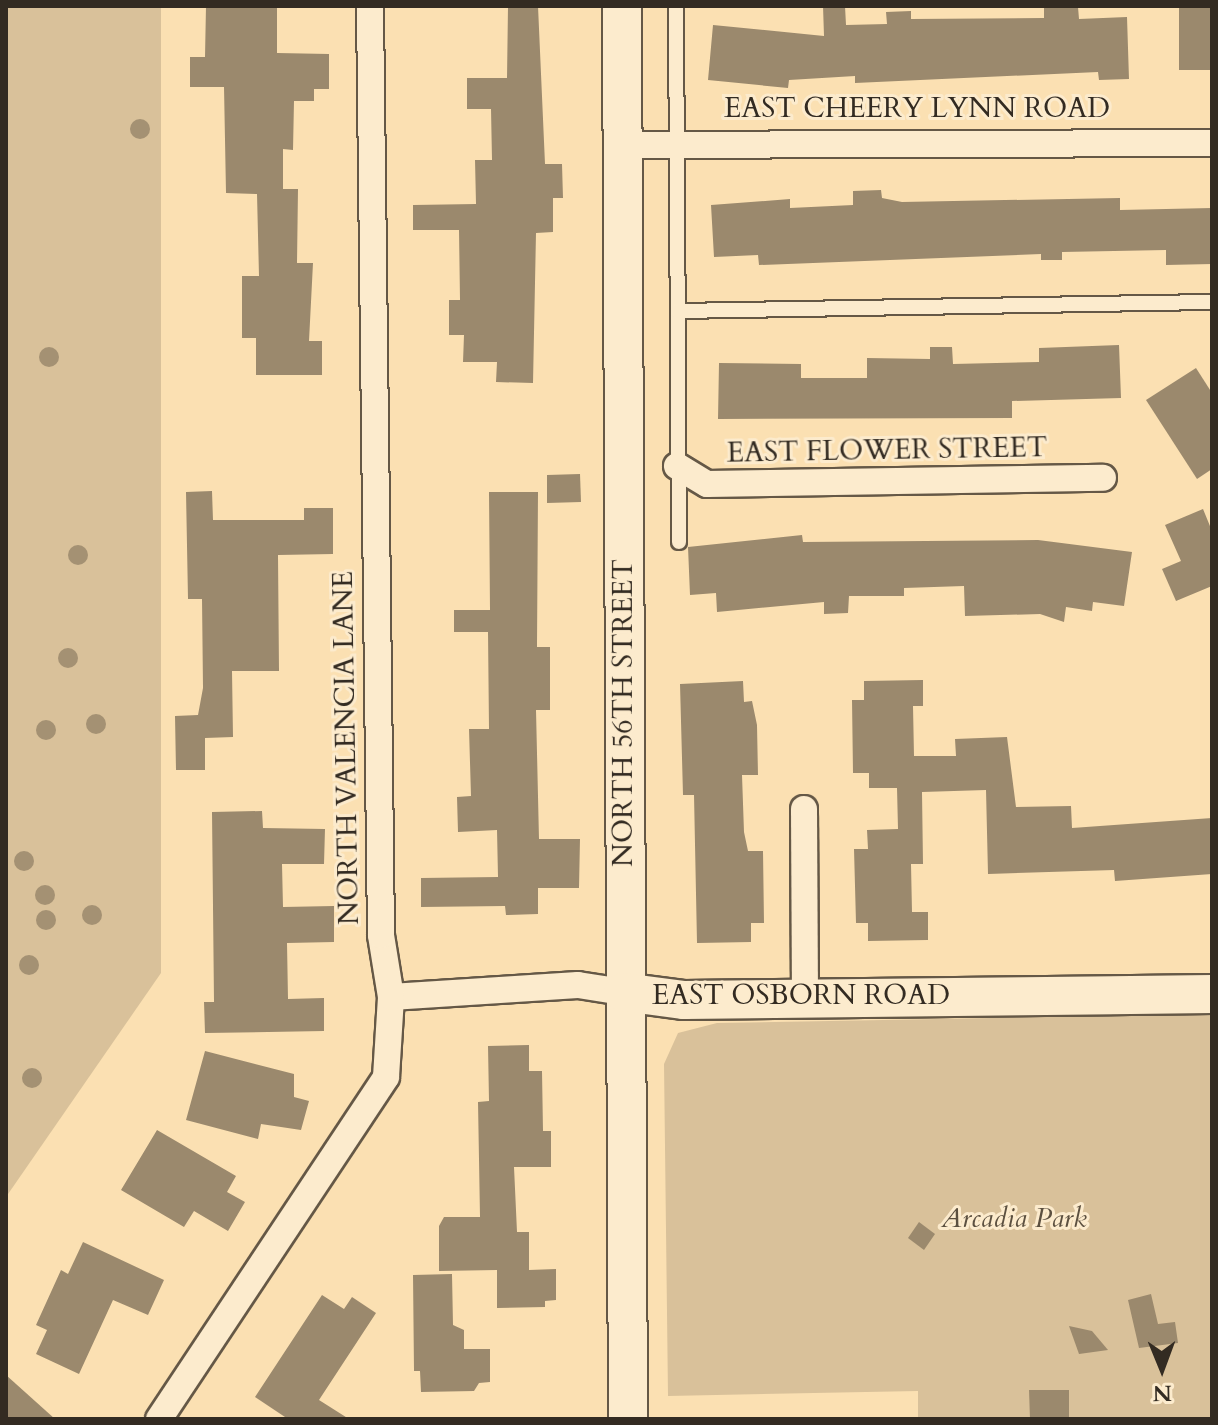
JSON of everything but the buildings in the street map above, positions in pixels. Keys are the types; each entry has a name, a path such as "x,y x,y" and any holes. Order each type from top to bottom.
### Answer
{"main road":[{"name":"NORTH 56TH STREET","path":"622,6 623,992 628,1419"},
{"name":"EAST OSBORN ROAD","path":"623,992 684,1000 1212,994"}],"street":[{"name":"NORTH VALENCIA LANE","path":"159,1419 386,1077 391,997 381,935 370,6"},
{"name":"EAST CHEERY LYNN ROAD","path":"622,145 676,141 1212,143"},
{"name":"EAST FLOWER STREET","path":"677,466 707,484 1103,478"},
{"path":"804,809 805,998"},
{"name":"EAST OSBORN ROAD","path":"391,997 578,985 623,992"}],"lane":[{"path":"676,6 679,542"},
{"path":"678,311 1212,302"}],"green space":[{"path":"6,6 161,6 161,973 6,1197"},
{"name":"Arcadia Park","path":"1212,1014 1212,1419 918,1419 918,1391 668,1396 664,1064 678,1033 717,1023"}]}
